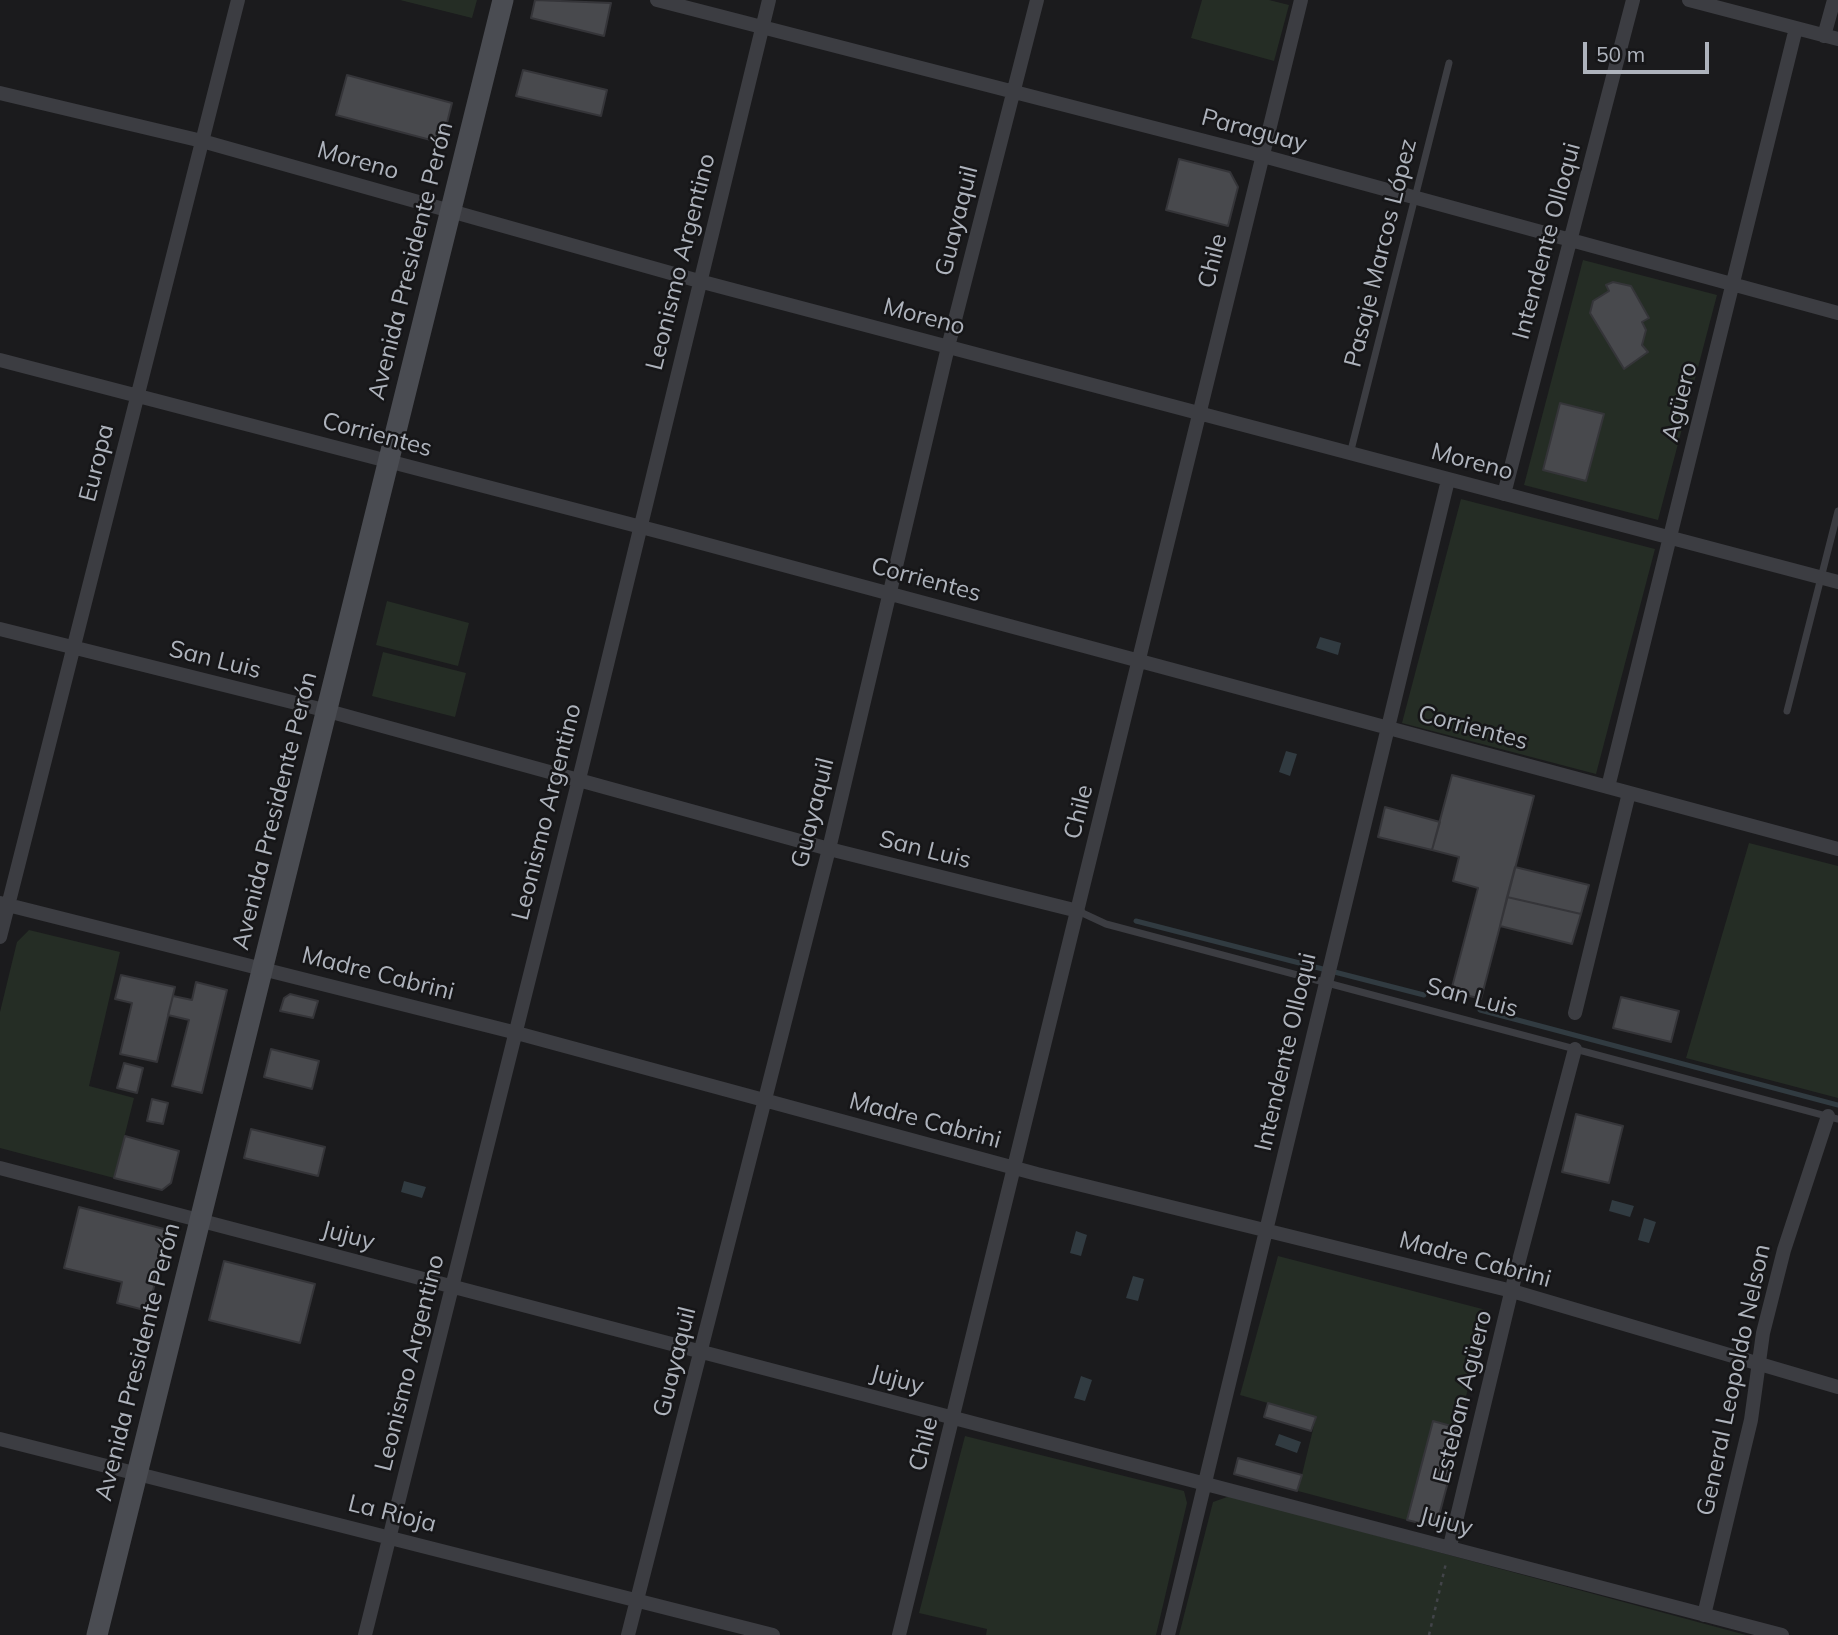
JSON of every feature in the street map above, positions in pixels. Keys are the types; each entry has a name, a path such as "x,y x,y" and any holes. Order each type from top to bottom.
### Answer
{"main road":[{"name":"Avenida Presidente Perón","path":"97,1635 503,0"}],"street":[{"name":"Europa","path":"0,937 4,904 74,648 238,0"},
{"name":"Paraguay","path":"657,0 1263,156 1838,313"},
{"name":"Leonismo Argentino","path":"365,1635 453,1286 513,1032 578,782 769,0"},
{"name":"Guayaquil","path":"628,1635 762,1102 829,849 948,347 1037,0"},
{"name":"Chile","path":"899,1635 1301,0"},
{"name":"Intendente Olloqui","path":"1504,494 1633,0"},
{"path":"1689,0 1831,38 1834,0"},
{"name":"Agüero","path":"1608,787 1797,28"},
{"name":"Moreno","path":"0,93 202,141 699,281 1838,582"},
{"name":"Corrientes","path":"0,360 641,527 1838,849"},
{"name":"Intendente Olloqui","path":"1168,1635 1197,1525 1203,1482 1267,1231 1448,480"},
{"name":"San Luis","path":"0,628 328,711 829,849 1078,911"},
{"path":"1575,1013 1629,793"},
{"name":"Madre Cabrini","path":"4,904 513,1032 762,1102 1014,1168 1512,1291 1838,1387"},
{"name":"Esteban Agüero","path":"1450,1546 1575,1049"},
{"name":"General Leopoldo Nelson","path":"1704,1615 1751,1420 1757,1365 1784,1250 1833,1117"},
{"name":"Jujuy","path":"0,1168 1782,1635"},
{"name":"La Rioja","path":"0,1439 773,1635"}],"lane":[{"name":"Pasaje Marcos López","path":"1350,454 1449,63"},
{"path":"1787,711 1838,511"},
{"name":"San Luis","path":"1078,911 1106,924 1833,1117"}],"path":[{"path":"1429,1635 1450,1546"}],"shaded area":[{"path":"400,0 477,0 472,18"},
{"path":"1202,0 1269,0 1289,5 1274,61 1191,38"},
{"path":"1583,260 1717,295 1658,520 1524,485"},
{"path":"1461,499 1655,549 1596,774 1402,723"},
{"path":"387,601 469,623 458,666 376,645"},
{"path":"1320,637 1341,643 1338,655 1316,648"},
{"path":"383,652 466,673 455,717 372,696"},
{"path":"1286,751 1297,754 1290,776 1279,772"},
{"path":"1749,843 1838,866 1838,1098 1686,1058"},
{"path":"29,930 120,952 89,1086 134,1098 114,1178 0,1148 0,1012 17,942"},
{"path":"404,1181 426,1187 422,1198 401,1192"},
{"path":"1612,1200 1634,1206 1630,1217 1609,1211"},
{"path":"1644,1218 1656,1222 1649,1243 1638,1240"},
{"path":"1076,1231 1087,1235 1081,1256 1070,1253"},
{"path":"1278,1256 1490,1311 1457,1428 1433,1422 1407,1520 1298,1491 1316,1417 1240,1395"},
{"path":"1133,1276 1144,1279 1138,1301 1126,1298"},
{"path":"1081,1376 1092,1380 1085,1401 1074,1398"},
{"path":"1279,1434 1301,1442 1297,1453 1275,1445"},
{"path":"965,1436 1184,1491 1187,1503 1156,1635 986,1635 987,1629 919,1613"},
{"path":"1230,1496 1746,1635 1179,1635 1213,1502"}],"building":[{"path":"535,0 611,3 604,36 531,18"},
{"path":"523,70 607,90 601,116 516,96"},
{"path":"347,75 452,103 442,143 336,115"},
{"path":"1179,159 1230,172 1238,187 1228,226 1166,210"},
{"path":"1613,282 1631,286 1649,318 1642,322 1646,330 1642,345 1648,352 1624,369 1590,313 1593,301 1609,291 1606,285"},
{"path":"1560,403 1604,414 1586,481 1543,470"},
{"path":"1452,775 1534,796 1481,999 1451,991 1478,888 1453,881 1459,857 1432,850"},
{"path":"1385,807 1440,822 1432,850 1378,837"},
{"path":"1515,867 1589,885 1581,914 1507,897"},
{"path":"1507,897 1581,914 1572,944 1500,926"},
{"path":"121,975 175,987 157,1062 120,1054 132,1003 115,999"},
{"path":"196,982 227,990 202,1093 172,1086 189,1020 168,1015 173,996 192,1000"},
{"path":"290,994 318,1001 313,1018 280,1011 284,998"},
{"path":"1621,997 1679,1011 1671,1042 1613,1028"},
{"path":"271,1049 319,1061 312,1089 264,1077"},
{"path":"124,1063 143,1068 137,1093 117,1088"},
{"path":"152,1099 168,1103 163,1124 147,1121"},
{"path":"1576,1114 1623,1126 1609,1183 1562,1172"},
{"path":"251,1129 325,1147 318,1176 244,1158"},
{"path":"125,1136 179,1151 171,1183 162,1190 114,1178"},
{"path":"79,1207 168,1230 148,1311 117,1303 122,1282 64,1268"},
{"path":"224,1261 315,1284 300,1343 209,1320"},
{"path":"1268,1403 1316,1417 1311,1431 1264,1417"},
{"path":"1433,1421 1462,1429 1436,1527 1407,1520"},
{"path":"1238,1458 1302,1475 1297,1491 1234,1474"}],"waterway":[{"path":"1136,921 1424,995"},
{"path":"1480,1010 1838,1105"}]}
